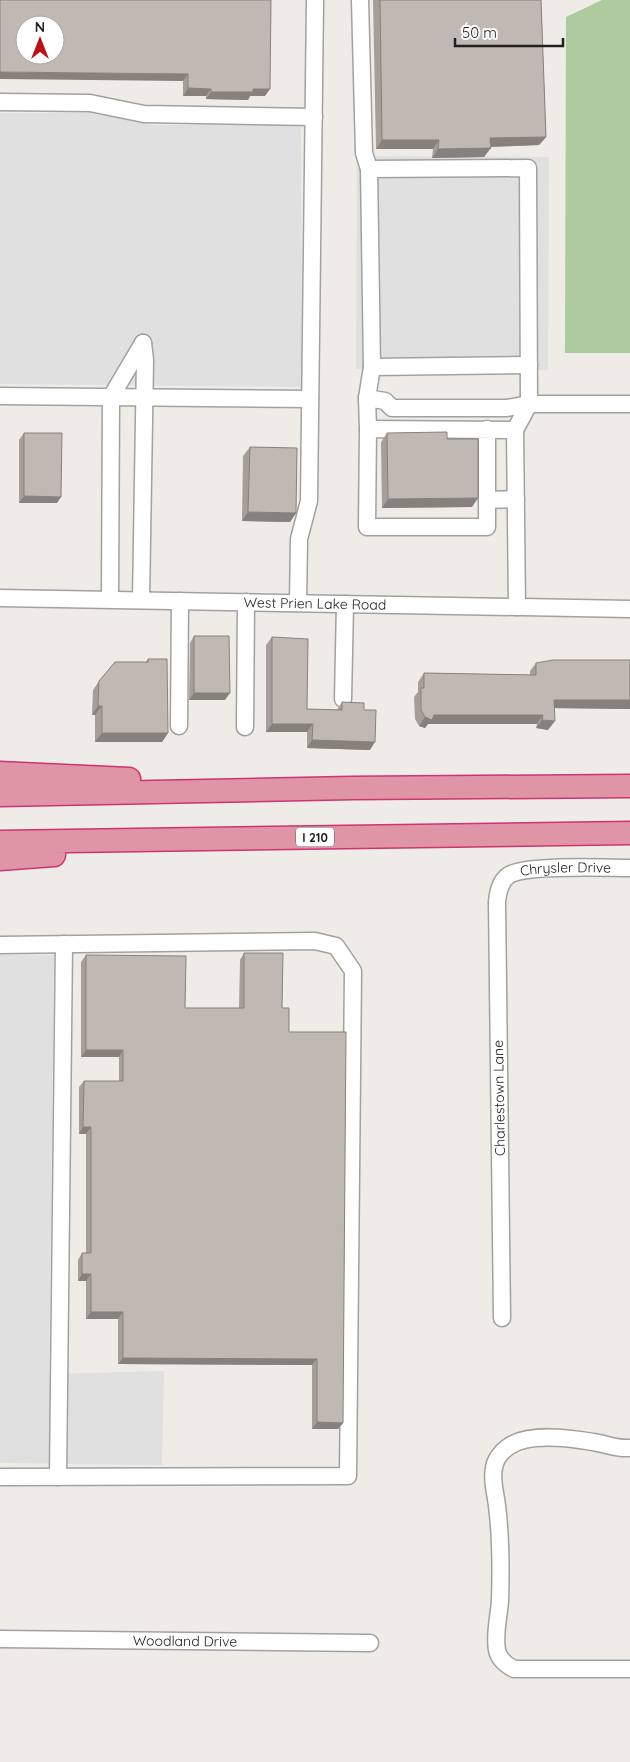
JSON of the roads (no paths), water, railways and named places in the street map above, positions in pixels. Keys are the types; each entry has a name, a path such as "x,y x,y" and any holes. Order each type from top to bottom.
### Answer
{"highway":[{"path":"0,773 352,788"},
{"path":"0,795 352,788 630,786"},
{"name":"I 210","path":"0,842 630,833"},
{"path":"0,858 88,853 149,840"}],"street":[{"path":"298,603 299,539 309,501 315,0"},
{"path":"360,0 364,153 369,169 372,367 367,398 367,527 486,527 487,429"},
{"path":"0,102 90,104 144,114 314,117"},
{"path":"369,169 528,168 529,404 515,430 517,607"},
{"path":"110,599 111,397 143,343 145,360 141,600"},
{"path":"372,367 529,365"},
{"path":"0,396 310,399"},
{"path":"367,398 385,401 392,408 507,408 529,404 630,404"},
{"path":"368,429 515,430"},
{"path":"487,500 516,499"},
{"name":"West Prien Lake Road","path":"0,598 630,609"},
{"path":"179,726 180,601"},
{"path":"244,727 246,602"},
{"path":"343,699 345,604"},
{"name":"Chrysler Drive","path":"504,880 508,876 527,869 630,868"},
{"name":"Charlestown Lane","path":"502,1318 497,902 499,888 504,880"},
{"path":"0,945 315,941 336,946 353,971 348,1476 0,1477"},
{"path":"58,1477 64,944"},
{"path":"630,1448 619,1449 595,1442 563,1438 527,1438 508,1446 497,1460 493,1470 500,1555 497,1650 500,1659 514,1669 630,1670"},
{"name":"Woodland Drive","path":"0,1639 370,1643"}]}
